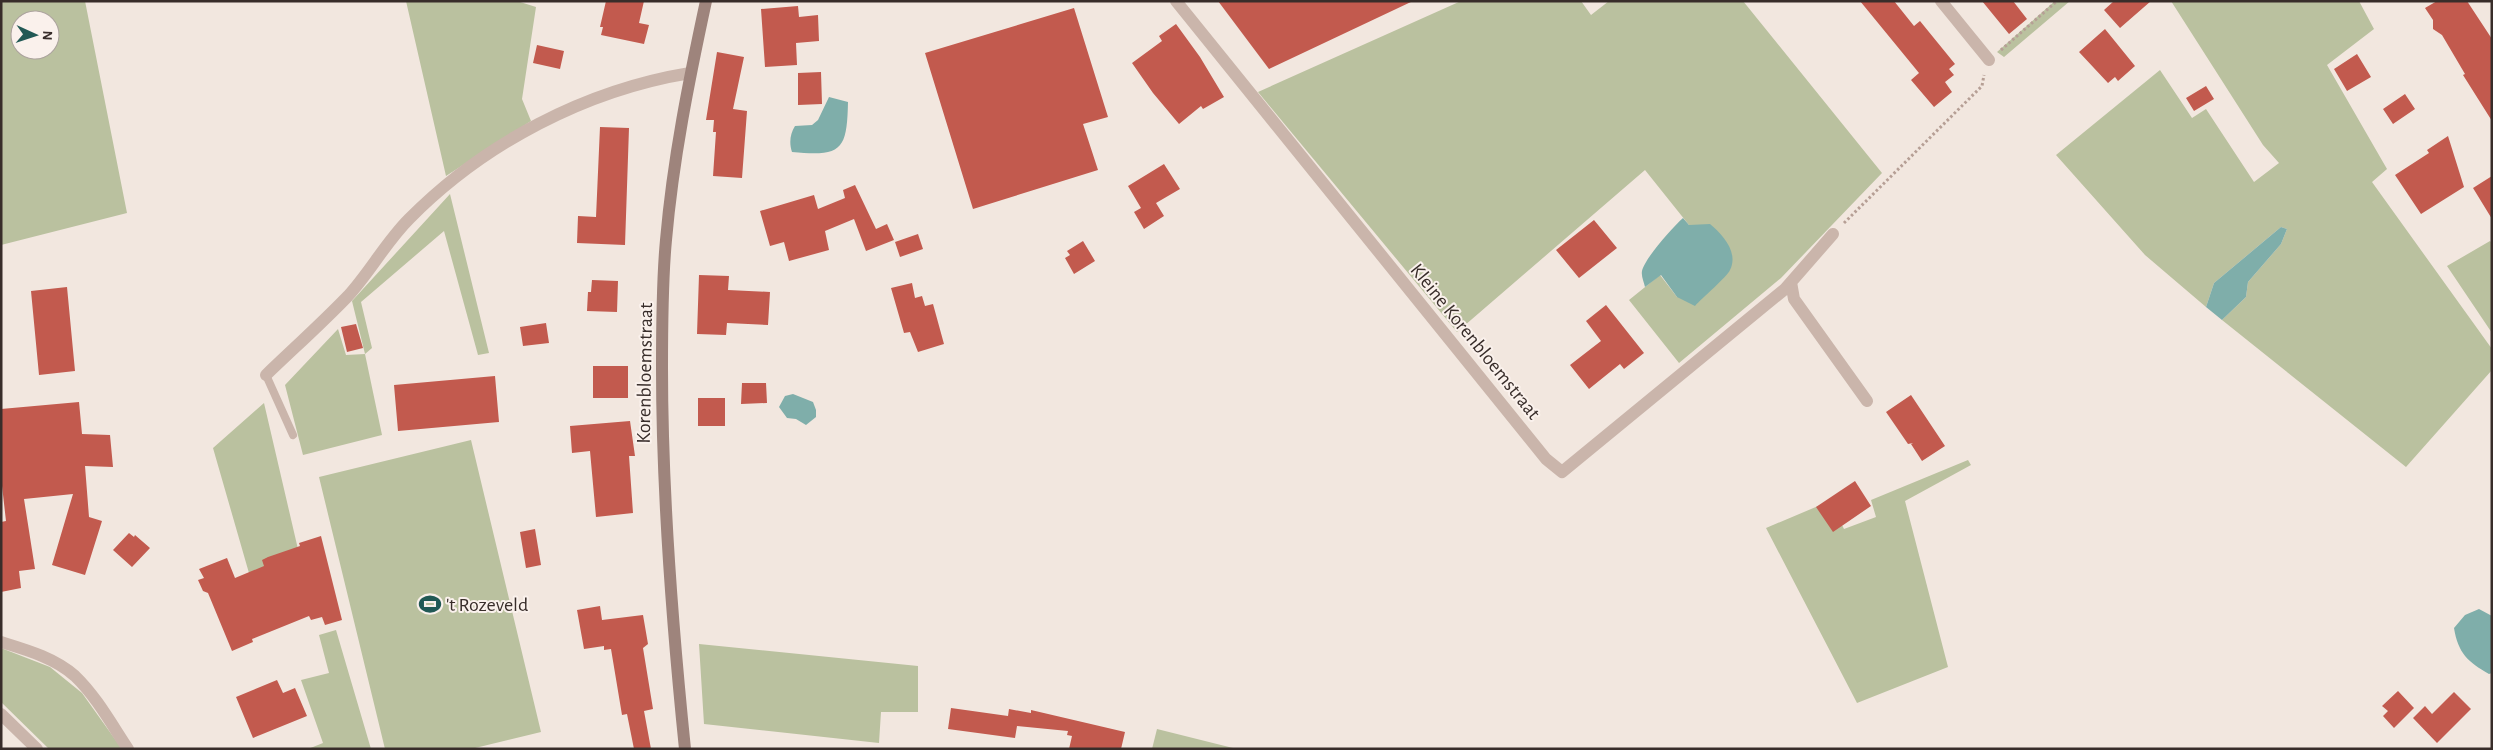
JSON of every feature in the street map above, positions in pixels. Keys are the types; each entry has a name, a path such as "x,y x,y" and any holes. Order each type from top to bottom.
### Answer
{"street":[{"name":"Korenbloemstraat","path":"685,749 670,606 662,457 662,342 666,240 690,73 706,1"},
{"name":"Kleine Korenbloemstraat","path":"1176,1 1546,460 1562,472 1791,282"},
{"path":"1941,1 1989,60"},
{"path":"266,375 348,295 408,220 450,182 548,118 652,80 690,73"},
{"path":"1834,234 1791,282 1794,299 1867,401"},
{"path":"1,642 44,656 75,676 103,711 128,749"},
{"path":"1,714 37,749"}],"lane":[{"path":"266,375 293,435"}],"path":[{"path":"1834,234 1982,86 1985,66 1989,60 2057,1"}],"green space":[{"path":"1,1 85,1 127,213 1,245"},
{"path":"406,1 517,1 536,7 522,99 531,121 446,176"},
{"path":"1461,1 1581,1 1591,15 1609,1 1743,1 1882,173 1781,278 1679,363 1629,300 1660,275 1677,297 1689,225 1645,170 1457,332 1258,92"},
{"path":"2055,1 2070,1 2004,57 1997,52"},
{"path":"2171,1 2359,1 2374,29 2327,65 2387,169 2372,182 2492,349 2492,370 2406,467 2222,320 2246,297 2248,282 2281,244 2287,229 2281,227 2214,283 2206,307 2145,255 2056,155 2160,70 2192,118 2206,109 2254,182 2279,163 2263,145"},
{"path":"450,194 489,353 478,355 444,231 361,302 372,348 365,354 352,301"},
{"path":"2490,241 2492,243 2492,333 2447,266"},
{"path":"338,329 346,355 365,354 382,435 303,455 285,385"},
{"path":"264,403 304,575 253,587 213,448"},
{"name":"'t Rozeveld","path":"471,440 541,732 471,749 385,749 319,477"},
{"path":"1968,460 1971,465 1905,501 1948,667 1857,703 1766,528 1830,501 1844,529 1876,517 1871,500"},
{"path":"336,630 371,749 308,749 323,743 301,680 329,673 319,635"},
{"path":"699,644 918,666 918,712 881,712 879,743 704,724"},
{"path":"1,648 50,667 82,693 122,749 49,749 1,702"},
{"path":"1157,729 1237,749 1152,749"}],"water":[{"path":"829,97 848,102 846,131 843,140 838,147 831,151 822,153 792,152 791,139 795,126 812,125 818,120"},
{"path":"1683,218 1689,225 1710,224 1728,244 1732,257 1728,273 1695,306 1677,297 1661,275 1645,287 1642,275 1644,265 1653,251"},
{"path":"2281,227 2287,229 2281,244 2248,282 2246,297 2222,320 2206,307 2214,283"},
{"path":"793,394 813,402 816,417 806,425 796,419 787,418 779,407 785,396"},
{"path":"2479,609 2492,616 2492,673 2489,674 2465,656 2458,644 2454,628 2465,615"}],"building":[{"path":"606,1 644,1 639,23 649,25 644,44 601,35 603,27 600,27"},
{"path":"1218,1 1413,1 1269,69"},
{"path":"1860,1 1894,1 1914,26 1920,21 1955,64 1949,69 1954,75 1945,82 1952,92 1934,107 1911,80 1919,73"},
{"path":"1982,1 2013,1 2027,19 2009,34"},
{"path":"2114,1 2151,1 2120,28 2104,10"},
{"path":"2437,1 2467,1 2492,39 2492,121 2463,75 2465,74 2442,35 2433,29 2433,20 2425,8"},
{"path":"798,6 799,17 818,15 819,41 796,43 797,65 765,67 761,9"},
{"path":"1074,8 1108,117 1083,124 1098,170 973,209 925,53"},
{"path":"1176,24 1200,57 1224,97 1203,109 1201,106 1179,124 1153,93 1132,63 1162,41 1159,36"},
{"path":"2105,29 2135,66 2118,81 2115,77 2108,83 2079,52"},
{"path":"537,45 564,51 560,69 533,63"},
{"path":"717,52 744,57 733,109 747,111 742,178 713,176 716,132 713,132 714,120 706,120"},
{"path":"2357,54 2371,77 2347,91 2334,69"},
{"path":"821,72 822,104 798,105 798,73"},
{"path":"2206,86 2214,99 2194,111 2186,98"},
{"path":"2405,94 2415,109 2393,124 2383,109"},
{"path":"600,127 629,128 625,245 577,243 578,216 596,217"},
{"path":"2448,136 2464,187 2421,214 2395,175 2429,153 2427,150"},
{"path":"1164,164 1180,189 1156,203 1164,216 1144,229 1134,212 1141,208 1128,186"},
{"path":"2492,176 2492,219 2473,188"},
{"path":"855,185 876,229 887,224 894,240 866,251 854,219 825,231 829,250 789,261 784,242 770,246 760,211 814,195 818,209 845,198 843,190"},
{"path":"1594,220 1617,248 1579,278 1556,250"},
{"path":"918,234 923,249 900,257 895,242"},
{"path":"1083,241 1095,261 1074,274 1065,258 1070,255 1067,251"},
{"path":"699,275 729,276 728,290 770,292 768,325 727,323 726,335 697,334"},
{"path":"592,280 618,281 617,312 587,311 588,292 591,292"},
{"path":"912,283 915,298 922,296 925,306 933,304 944,344 918,352 910,332 904,333 891,288"},
{"path":"67,287 75,371 39,375 31,291"},
{"path":"1606,305 1644,353 1624,369 1620,364 1589,389 1570,365 1601,341 1586,321"},
{"path":"546,323 549,343 523,346 520,327"},
{"path":"356,324 363,348 347,352 341,327"},
{"path":"593,366 628,366 628,398 593,398"},
{"path":"495,376 499,422 398,431 394,385"},
{"path":"742,383 766,383 767,403 741,404"},
{"path":"1911,395 1945,446 1922,461 1911,444 1913,443 1908,444 1886,412"},
{"path":"698,398 725,398 725,426 698,426"},
{"path":"79,402 82,434 110,435 113,467 85,466 89,517 102,521 85,575 52,565 73,494 24,499 35,569 19,571 21,588 1,592 1,522 6,521 1,477 1,409"},
{"path":"630,421 635,456 629,456 633,513 596,517 590,451 572,453 570,426"},
{"path":"1855,481 1871,506 1833,532 1816,507"},
{"path":"535,529 541,565 526,568 520,532"},
{"path":"129,533 134,537 135,535 150,548 132,567 113,550"},
{"path":"321,536 342,620 325,625 322,617 311,620 309,616 252,639 253,642 232,651 208,593 203,591 198,580 204,578 199,569 227,558 235,578 264,566 262,560 268,557 300,546 299,543"},
{"path":"600,606 602,620 643,615 648,644 643,648 653,709 644,711 651,749 634,749 627,714 622,715 611,649 604,650 604,646 584,649 577,610"},
{"path":"277,680 283,693 295,688 307,716 253,738 236,697"},
{"path":"2398,691 2414,708 2394,728 2383,716 2388,711 2382,706"},
{"path":"2454,692 2471,709 2437,743 2413,718 2425,706 2432,714"},
{"path":"951,708 1008,716 1009,709 1031,713 1031,710 1125,732 1121,749 1069,749 1072,736 1067,735 1068,731 1017,726 1015,738 948,729"}],"place":[{"name":"'t Rozeveld","path":"430,604"}]}
